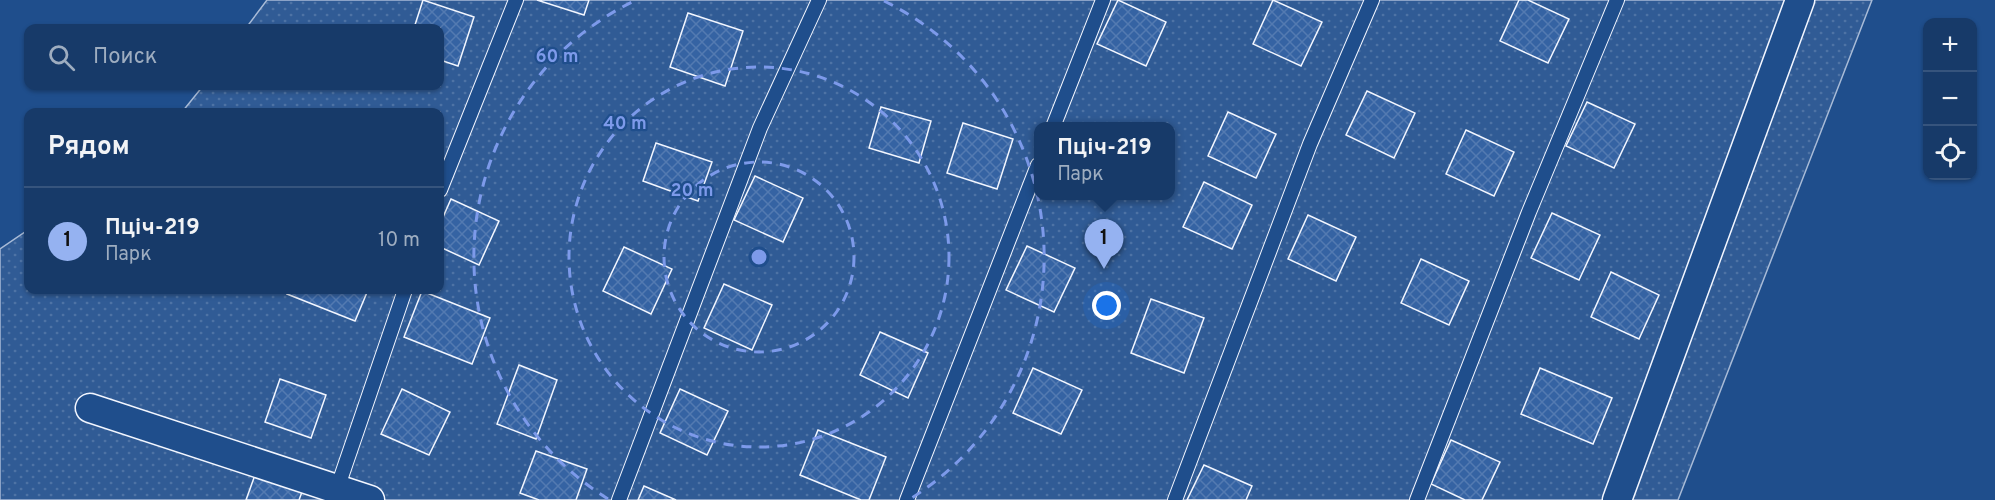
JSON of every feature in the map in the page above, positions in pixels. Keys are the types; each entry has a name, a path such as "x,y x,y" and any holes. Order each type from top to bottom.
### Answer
{"street":[{"path":"1617,500 1800,0"},
{"path":"90,408 370,500"}],"lane":[{"path":"444,180 516,0"},
{"path":"619,500 760,128 819,0"},
{"path":"1055,122 1103,0"},
{"path":"1175,500 1310,144 1372,0"},
{"path":"1417,500 1529,212 1617,0"},
{"path":"907,500 1034,175"},
{"path":"337,489 404,294"}],"shaded area":[{"path":"267,0 1872,0 1678,500 0,500 0,249 24,233 24,294 444,294 444,108 185,108 200,90 444,90 444,24 249,24"}],"building":[{"path":"423,0 474,17 458,66 444,61 444,24 415,24"},
{"path":"537,0 589,0 584,15"},
{"path":"1118,0 1166,22 1146,66 1097,44"},
{"path":"1273,0 1322,22 1301,66 1253,44"},
{"path":"1519,0 1528,0 1569,19 1548,63 1500,41"},
{"path":"688,13 743,31 725,86 670,67"},
{"path":"1367,91 1415,113 1394,158 1346,135"},
{"path":"1587,102 1635,124 1614,168 1566,146"},
{"path":"881,107 931,121 919,163 869,148"},
{"path":"1228,112 1276,134 1256,178 1208,156"},
{"path":"963,123 1013,139 997,189 947,173"},
{"path":"1466,130 1514,152 1494,196 1446,174"},
{"path":"656,143 712,162 698,201 643,181"},
{"path":"755,176 803,198 783,242 734,220"},
{"path":"1204,182 1252,205 1232,249 1183,227"},
{"path":"451,199 499,221 479,265 444,249 444,215"},
{"path":"1552,213 1600,235 1579,280 1531,258"},
{"path":"1308,215 1356,237 1336,281 1288,259"},
{"path":"1027,246 1075,268 1054,312 1006,290"},
{"path":"624,247 672,269 651,314 603,291"},
{"path":"1421,259 1469,281 1449,325 1401,303"},
{"path":"1611,272 1659,295 1639,339 1591,317"},
{"path":"724,284 772,305 752,350 704,328"},
{"path":"287,294 366,294 355,321"},
{"path":"421,294 430,294 490,318 472,364 404,337"},
{"path":"1151,299 1204,318 1184,373 1131,353"},
{"path":"880,332 928,353 908,398 860,375"},
{"path":"519,365 557,380 536,439 497,424"},
{"path":"1033,368 1082,390 1061,434 1013,413"},
{"path":"1540,368 1612,398 1593,444 1521,414"},
{"path":"280,379 326,395 311,438 265,422"},
{"path":"402,389 450,412 429,455 381,434"},
{"path":"680,389 728,411 707,455 660,433"},
{"path":"818,430 886,457 869,500 861,500 800,475"},
{"path":"1451,440 1500,462 1482,500 1465,500 1431,484"},
{"path":"536,451 587,469 576,500 539,500 520,493"},
{"path":"1204,465 1252,486 1246,500 1187,500"},
{"path":"255,475 302,492 299,500 246,500"},
{"path":"644,486 676,500 638,500"}],"place":[{"name":"Пціч-219","path":"1104,269"}]}
